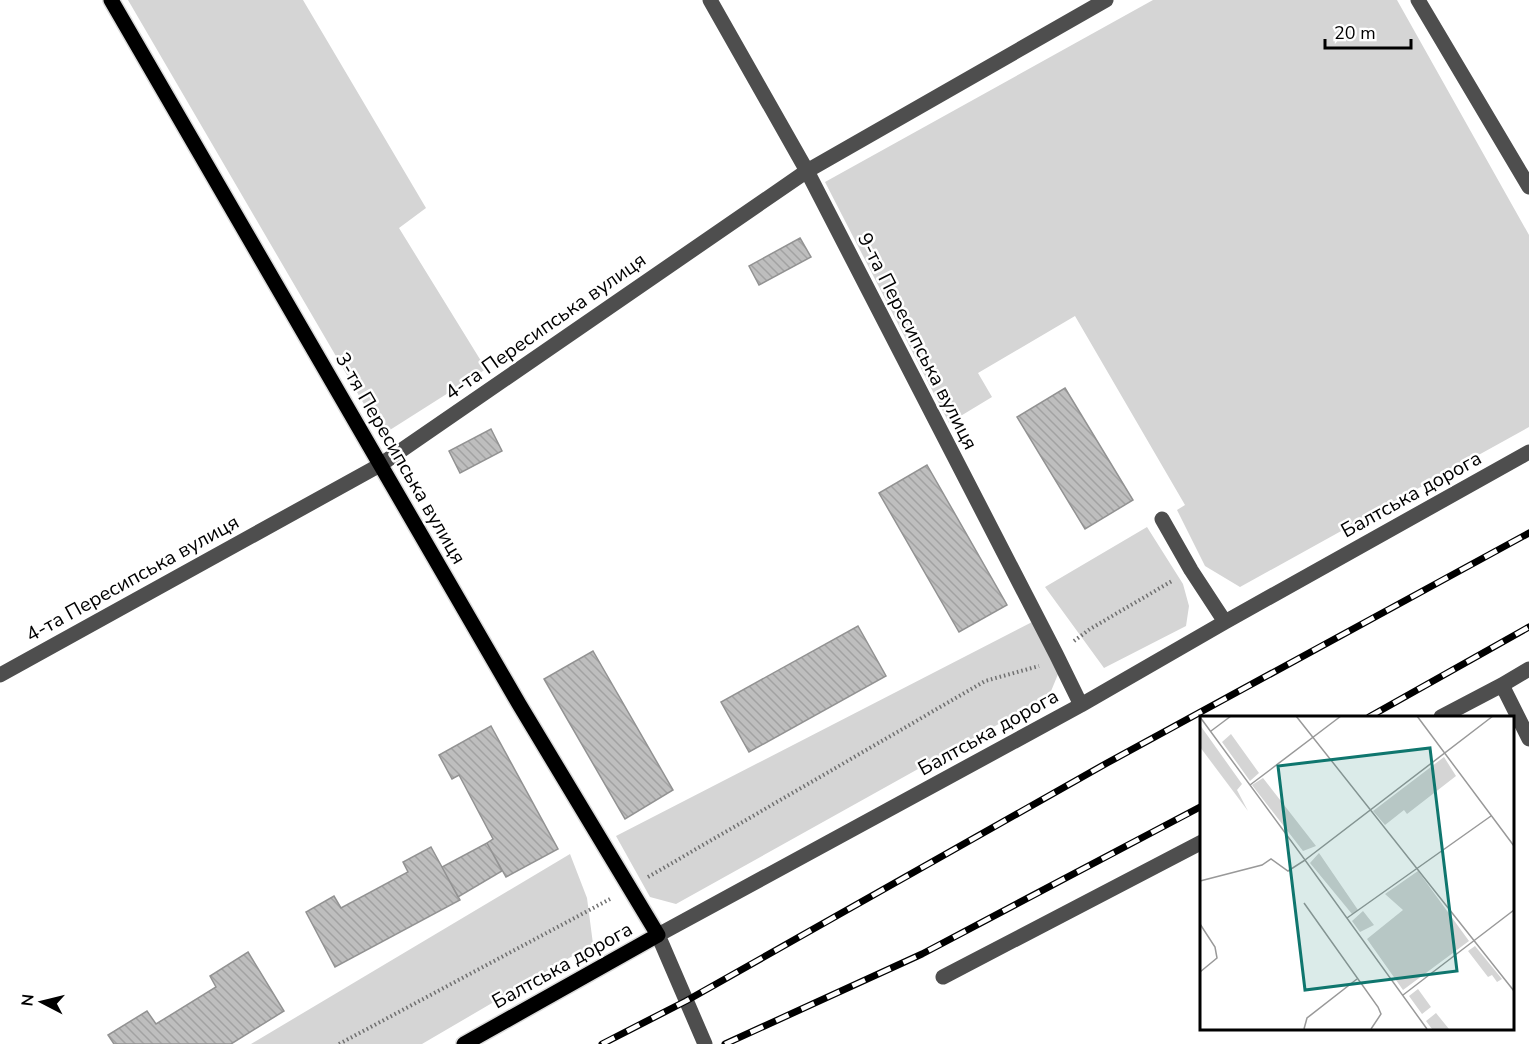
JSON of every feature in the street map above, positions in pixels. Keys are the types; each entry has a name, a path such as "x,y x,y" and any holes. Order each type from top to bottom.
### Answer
{"main road":[{"name":"3-тя Пересипська вулиця","path":"111,0 519,704 658,935"},
{"name":"Балтська дорога","path":"464,1044 658,935"}],"street":[{"name":"9-та Пересипська вулиця","path":"710,0 807,171 1081,705"},
{"name":"4-та Пересипська вулиця","path":"0,675 380,465 807,171 1106,0"},
{"path":"1418,0 1529,187"},
{"name":"Балтська дорога","path":"658,935 1081,705 1529,452"},
{"path":"1162,519 1191,570 1225,622"},
{"path":"1443,716 1529,669"},
{"path":"1502,685 1529,739"},
{"path":"943,977 1200,843"},
{"path":"658,935 705,1044"}],"path":[{"path":"339,1044 629,888 985,681 1044,665 1090,629 1191,570"}],"shaded area":[{"path":"128,0 303,0 426,208 399,228 486,369 382,435"},
{"path":"1153,0 1397,0 1529,235 1529,427 1240,587 1205,566 1177,510 1185,505 1075,316 978,373 992,397 949,423 825,182"},
{"path":"1147,527 1183,584 1189,606 1186,626 1104,668 1045,587"},
{"path":"1036,620 1061,667 1049,696 676,904 650,897 616,836"},
{"path":"570,854 587,898 593,944 422,1044 251,1044"}],"building":[{"path":"800,238 811,257 759,285 749,266"},
{"path":"1065,388 1133,500 1085,529 1017,417"},
{"path":"491,429 502,451 460,473 449,451"},
{"path":"927,465 1007,605 959,632 879,493"},
{"path":"858,626 886,676 749,752 721,702"},
{"path":"593,651 673,790 625,819 544,679"},
{"path":"491,726 558,849 506,877 487,843 493,839 459,775 452,779 439,755"},
{"path":"487,843 502,871 458,897 442,867"},
{"path":"431,847 460,900 335,967 306,912 334,896 341,908 408,872 403,862"},
{"path":"248,952 284,1011 231,1044 114,1044 108,1035 147,1011 156,1024 216,987 210,976"}],"railway":[{"path":"602,1044 686,1001 1107,763 1529,533"},
{"path":"1371,716 1529,627"},
{"path":"725,1044 922,954 1200,807"}]}
